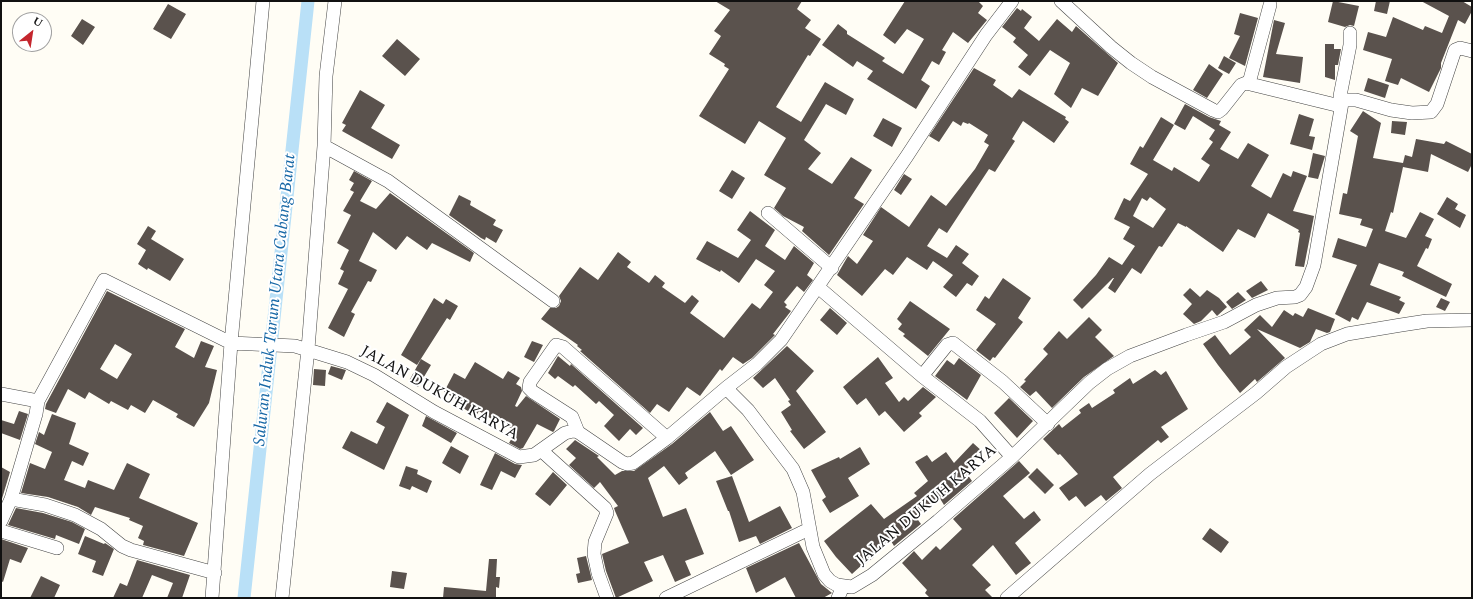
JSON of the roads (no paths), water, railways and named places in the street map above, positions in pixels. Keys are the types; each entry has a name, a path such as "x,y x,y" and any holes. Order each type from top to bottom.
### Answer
{"street":[{"path":"212,598 236,343 263,1"},
{"path":"282,598 308,349 324,146 326,76 334,1"},
{"path":"1061,1 1111,47 1131,63 1152,77 1218,112 1222,110 1243,83 1249,83 1341,104"},
{"path":"667,438 563,347 556,345 530,382 529,388 532,392 572,417 578,432 627,464 633,463 667,438 771,351 832,268 908,156 986,35 1010,2"},
{"path":"1249,83 1270,5"},
{"path":"1341,104 1340,96 1350,45 1350,34"},
{"path":"1341,104 1345,100 1356,100 1391,110 1412,113 1431,112 1437,104 1455,50 1460,48 1472,51"},
{"name":"JALAN DUKUH KARYA","path":"726,388 748,410 793,469 803,492 813,547 824,574 840,592 872,575 938,521 1012,457 1089,383 1107,369 1130,356 1224,322 1256,305 1277,298 1295,297 1304,292 1314,265 1341,104"},
{"path":"324,146 388,181 553,301"},
{"path":"768,213 832,268"},
{"path":"1,520 11,499 42,390 104,280 236,343"},
{"path":"818,287 922,376 980,421 1012,457"},
{"path":"1007,598 1150,474 1256,393 1286,368 1320,344 1347,334 1401,325 1427,321 1472,320"},
{"name":"JALAN DUKUH KARYA","path":"236,343 295,346 347,362 513,455 527,457 542,451 568,431 578,432"},
{"path":"922,376 947,345 953,343 1003,382 1048,424"},
{"path":"1,394 38,401"},
{"path":"542,451 605,508 607,513 595,542 594,554 598,573 607,598"},
{"path":"11,499 45,505 76,515 101,529 122,546 131,550 215,573"},
{"path":"666,598 809,529"},
{"path":"1,531 57,548"}],"waterway":[{"name":"Saluran Induk Tarum Utara Cabang Barat","path":"244,598 308,1"}]}
